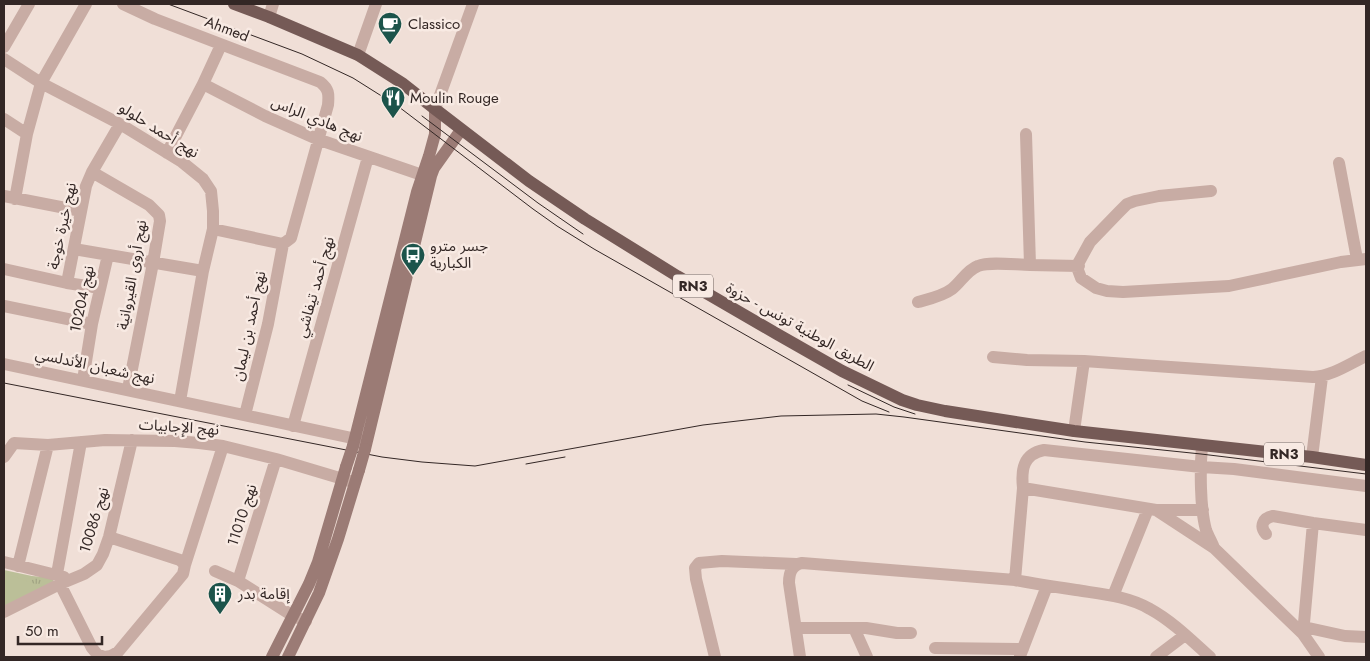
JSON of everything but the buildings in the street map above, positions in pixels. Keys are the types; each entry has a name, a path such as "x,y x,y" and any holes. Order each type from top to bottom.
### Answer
{"main road":[{"name":"الطريق الوطنية تونس - حزوة","path":"234,4 358,55 402,83 529,181 584,218 694,286 834,366 876,388 917,405 1074,431 1366,465"},
{"path":"288,657 319,593 357,476 360,444 422,175 435,134 435,110"},
{"path":"272,657 318,562 345,473 360,444 431,176 434,168 461,130"}],"street":[{"path":"4,47 29,4"},
{"path":"81,211 9,198 41,82 86,4"},
{"name":"Ahmed","path":"123,4 155,19 320,82"},
{"path":"269,17 273,4"},
{"path":"358,55 376,4"},
{"path":"435,110 473,4"},
{"path":"167,153 222,45"},
{"name":"نهج أحمد حلولو","path":"4,59 41,82 120,124 167,153 194,171 203,179 211,191 212,229 180,401"},
{"name":"نهج أحمد بن ليمان","path":"245,415 268,324 283,244 291,238 328,105 328,91 320,82"},
{"name":"نهج هادي الراس","path":"203,84 317,140 422,175"},
{"path":"4,119 27,134"},
{"name":"نهج خيرة خوجة","path":"67,283 86,186 120,124"},
{"path":"1026,134 1030,266"},
{"name":"نهج أحمد تيفاشي","path":"293,426 368,157"},
{"path":"1211,191 1144,198 1127,204 1090,242 1078,266 1081,278 1096,288 1123,292 1230,286 1362,259 1339,163"},
{"name":"نهج أروى القيروانية","path":"92,172 150,205 159,214 160,221 153,263 128,389"},
{"path":"212,229 283,244"},
{"path":"74,249 203,271"},
{"name":"نهج 10204","path":"84,380 92,324 108,255"},
{"path":"918,302 951,289 977,266 986,263 1030,266 1078,266"},
{"path":"4,269 67,283 100,288"},
{"path":"4,306 92,324"},
{"path":"993,357 1322,376 1366,356"},
{"path":"1074,431 1084,361"},
{"name":"نهج شعبان الأندلسي","path":"4,364 245,415 360,444"},
{"path":"1312,458 1322,376"},
{"name":"نهج الإجابيات","path":"4,457 9,442 48,445 105,440 176,441 223,446 357,476"},
{"name":"نهج 10086","path":"4,612 63,579 84,574 97,565 103,554 108,537 132,440"},
{"path":"81,442 63,579 92,648 97,654 104,657 118,652 183,574 223,446"},
{"path":"18,566 48,445"},
{"path":"1202,446 1203,510 1207,532 1214,548"},
{"path":"1015,580 1023,473 1028,458 1035,452 1044,450 1234,469 1366,486"},
{"name":"نهج 11010","path":"238,581 276,459"},
{"path":"1022,488 1152,509 1203,510"},
{"path":"1152,509 1214,548 1303,631 1319,657"},
{"path":"1113,596 1152,509"},
{"path":"1266,534 1262,530 1263,522 1267,517 1273,516 1366,530"},
{"path":"1303,631 1312,523"},
{"path":"108,537 180,560 185,565"},
{"path":"715,657 695,568 699,563 722,561 849,566 1015,580 1113,596 1149,608 1162,616 1210,657"},
{"path":"4,562 63,579"},
{"path":"796,564 789,575 789,583 800,657"},
{"path":"215,571 238,581 293,616 306,621"},
{"path":"935,648 1021,653 1047,586"},
{"path":"796,628 866,628 897,633 911,633"},
{"path":"854,628 867,657"},
{"path":"1303,631 1366,638"},
{"path":"1156,657 1185,635"}],"green space":[{"path":"4,570 32,576 54,578 53,582 4,606"},
{"path":"4,573 49,589 4,609"}],"tram line":[{"path":"168,4 302,54 353,78 399,107 557,226 594,249 862,401 889,412"},
{"path":"422,116 538,203 583,234"},
{"path":"4,383 382,457 475,466 703,425 781,416 876,414 1085,442 1366,474"},
{"path":"848,385 894,407 915,414"},
{"path":"526,464 565,457"}],"place":[{"name":"Classico","path":"390,45"},
{"name":"Moulin Rouge","path":"393,119"},
{"name":"جسر مترو الكبارية","path":"413,276"},
{"name":"إقامة بدر","path":"220,615"}]}
